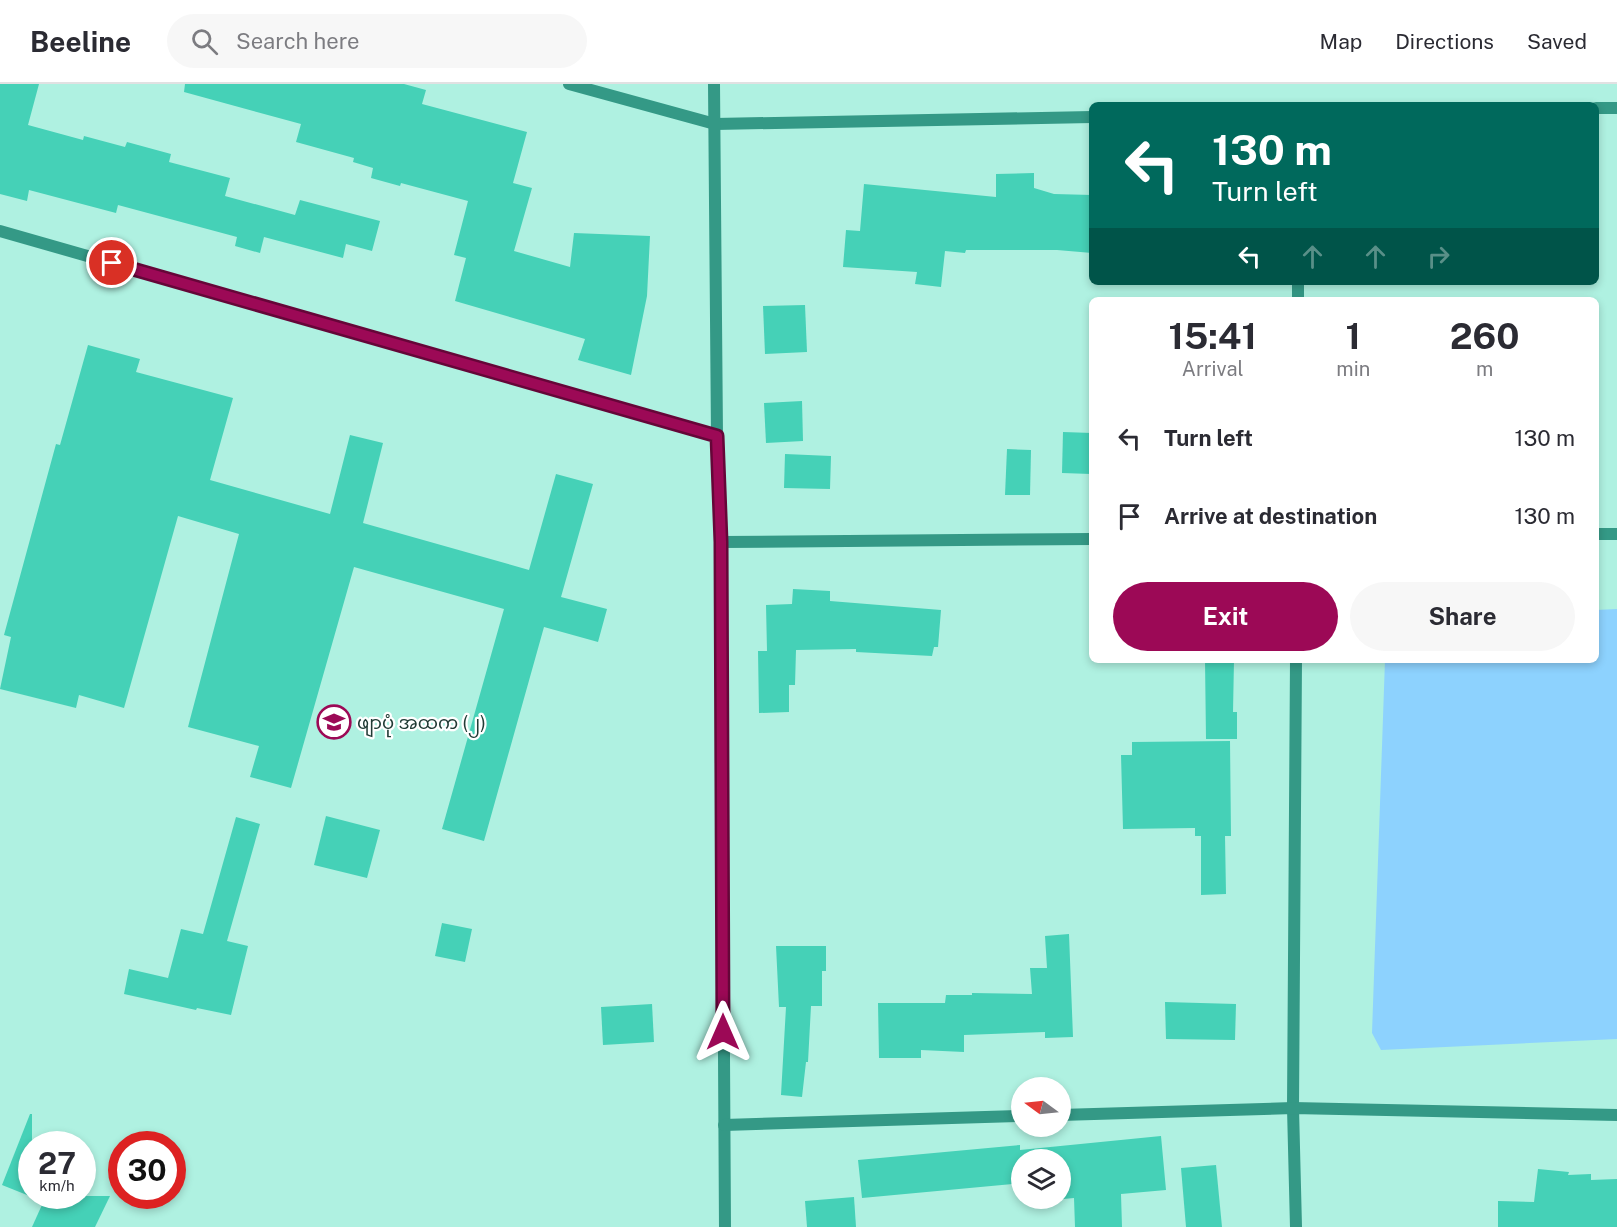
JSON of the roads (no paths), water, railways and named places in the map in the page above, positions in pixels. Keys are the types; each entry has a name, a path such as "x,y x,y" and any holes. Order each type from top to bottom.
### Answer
{"street":[{"path":"569,84 715,124 1089,117"},
{"path":"714,84 717,436 721,542 725,1227"},
{"path":"1599,108 1617,108"},
{"path":"0,231 717,436"},
{"path":"1599,534 1617,534"},
{"path":"721,542 1089,539"},
{"path":"1296,663 1293,1108 1296,1227"},
{"path":"1071,1115 1293,1108 1617,1115"},
{"path":"724,1125 1011,1116"}],"water":[{"path":"1617,609 1617,1039 1381,1050 1372,1033 1385,663 1599,663 1599,610"}],"place":[{"name":"ဖျာပုံ အထက (၂)","path":"334,722"}]}
